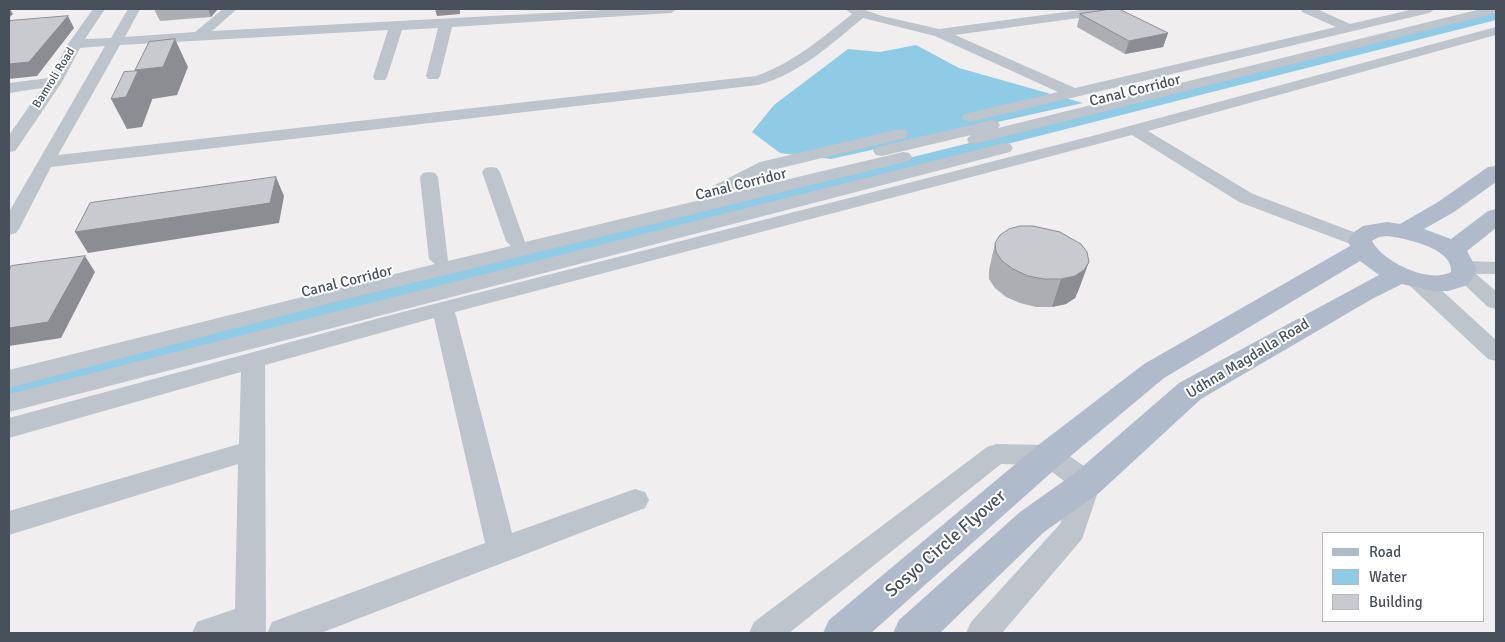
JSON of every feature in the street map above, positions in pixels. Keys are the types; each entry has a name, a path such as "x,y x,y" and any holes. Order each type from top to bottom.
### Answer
{"main road":[{"path":"1404,231 1446,207 1496,172"},
{"name":"Udhna Magdalla Road","path":"1361,245 1376,263 1408,278 1447,282 1458,280 1460,264 1496,216"},
{"path":"1361,245 1364,234 1373,230 1404,231 1438,242 1460,264"},
{"name":"Sosyo Circle Flyover","path":"844,633 1048,455 1154,371 1361,245"},
{"name":"Udhna Magdalla Road","path":"1088,483 1190,391 1363,293 1408,278"},
{"path":"913,633 1032,522 1088,483"}],"street":[{"name":"Bamroli Road","path":"9,147 54,82 75,44 99,9"},
{"path":"9,229 44,162 134,9"},
{"path":"200,35 230,9"},
{"path":"462,23 463,9"},
{"path":"75,44 200,35 462,23 501,15 671,9"},
{"path":"939,33 1115,9"},
{"path":"1308,9 1349,28"},
{"path":"718,191 766,166 779,162 1429,9"},
{"name":"Canal Corridor","path":"9,364 1473,9"},
{"path":"9,379 334,295 972,140 1496,9"},
{"path":"44,162 758,80 774,76 795,65 856,11 878,19 939,33 1074,93"},
{"path":"9,403 868,182 1200,99 1496,21"},
{"path":"433,76 446,24"},
{"path":"380,77 396,26"},
{"path":"9,428 443,309 1135,130 1354,72 1496,31"},
{"path":"9,88 54,82"},
{"path":"1135,130 1246,198 1361,245"},
{"path":"491,172 516,241"},
{"path":"429,178 439,260"},
{"path":"1460,264 1496,268"},
{"path":"1460,264 1496,302"},
{"path":"1408,278 1496,352"},
{"path":"443,309 502,551"},
{"path":"208,633 250,626 253,360"},
{"path":"9,523 252,450"},
{"path":"765,633 996,454 1048,455 1088,483 1072,530 982,633"},
{"path":"283,633 635,500"}],"water":[{"path":"916,45 959,68 1083,103 831,159 780,153 752,132 774,105 848,49 880,52"}],"building":[{"path":"1119,9 1168,33 1129,41 1080,14"},
{"path":"68,16 29,62 9,64 9,21"},
{"path":"175,39 163,67 135,70 149,42"},
{"path":"138,71 126,97 111,99 124,72"},
{"path":"276,177 270,203 75,232 90,203"},
{"path":"1020,226 1033,226 1060,232 1081,244 1087,252 1089,262 1084,270 1075,276 1061,279 1044,279 1028,276 1013,269 1002,261 996,252 995,243 1000,235 1009,229"},
{"path":"85,256 48,322 9,328 9,270 11,266"}],"waterway":[{"path":"9,395 181,346 1496,16"}]}
